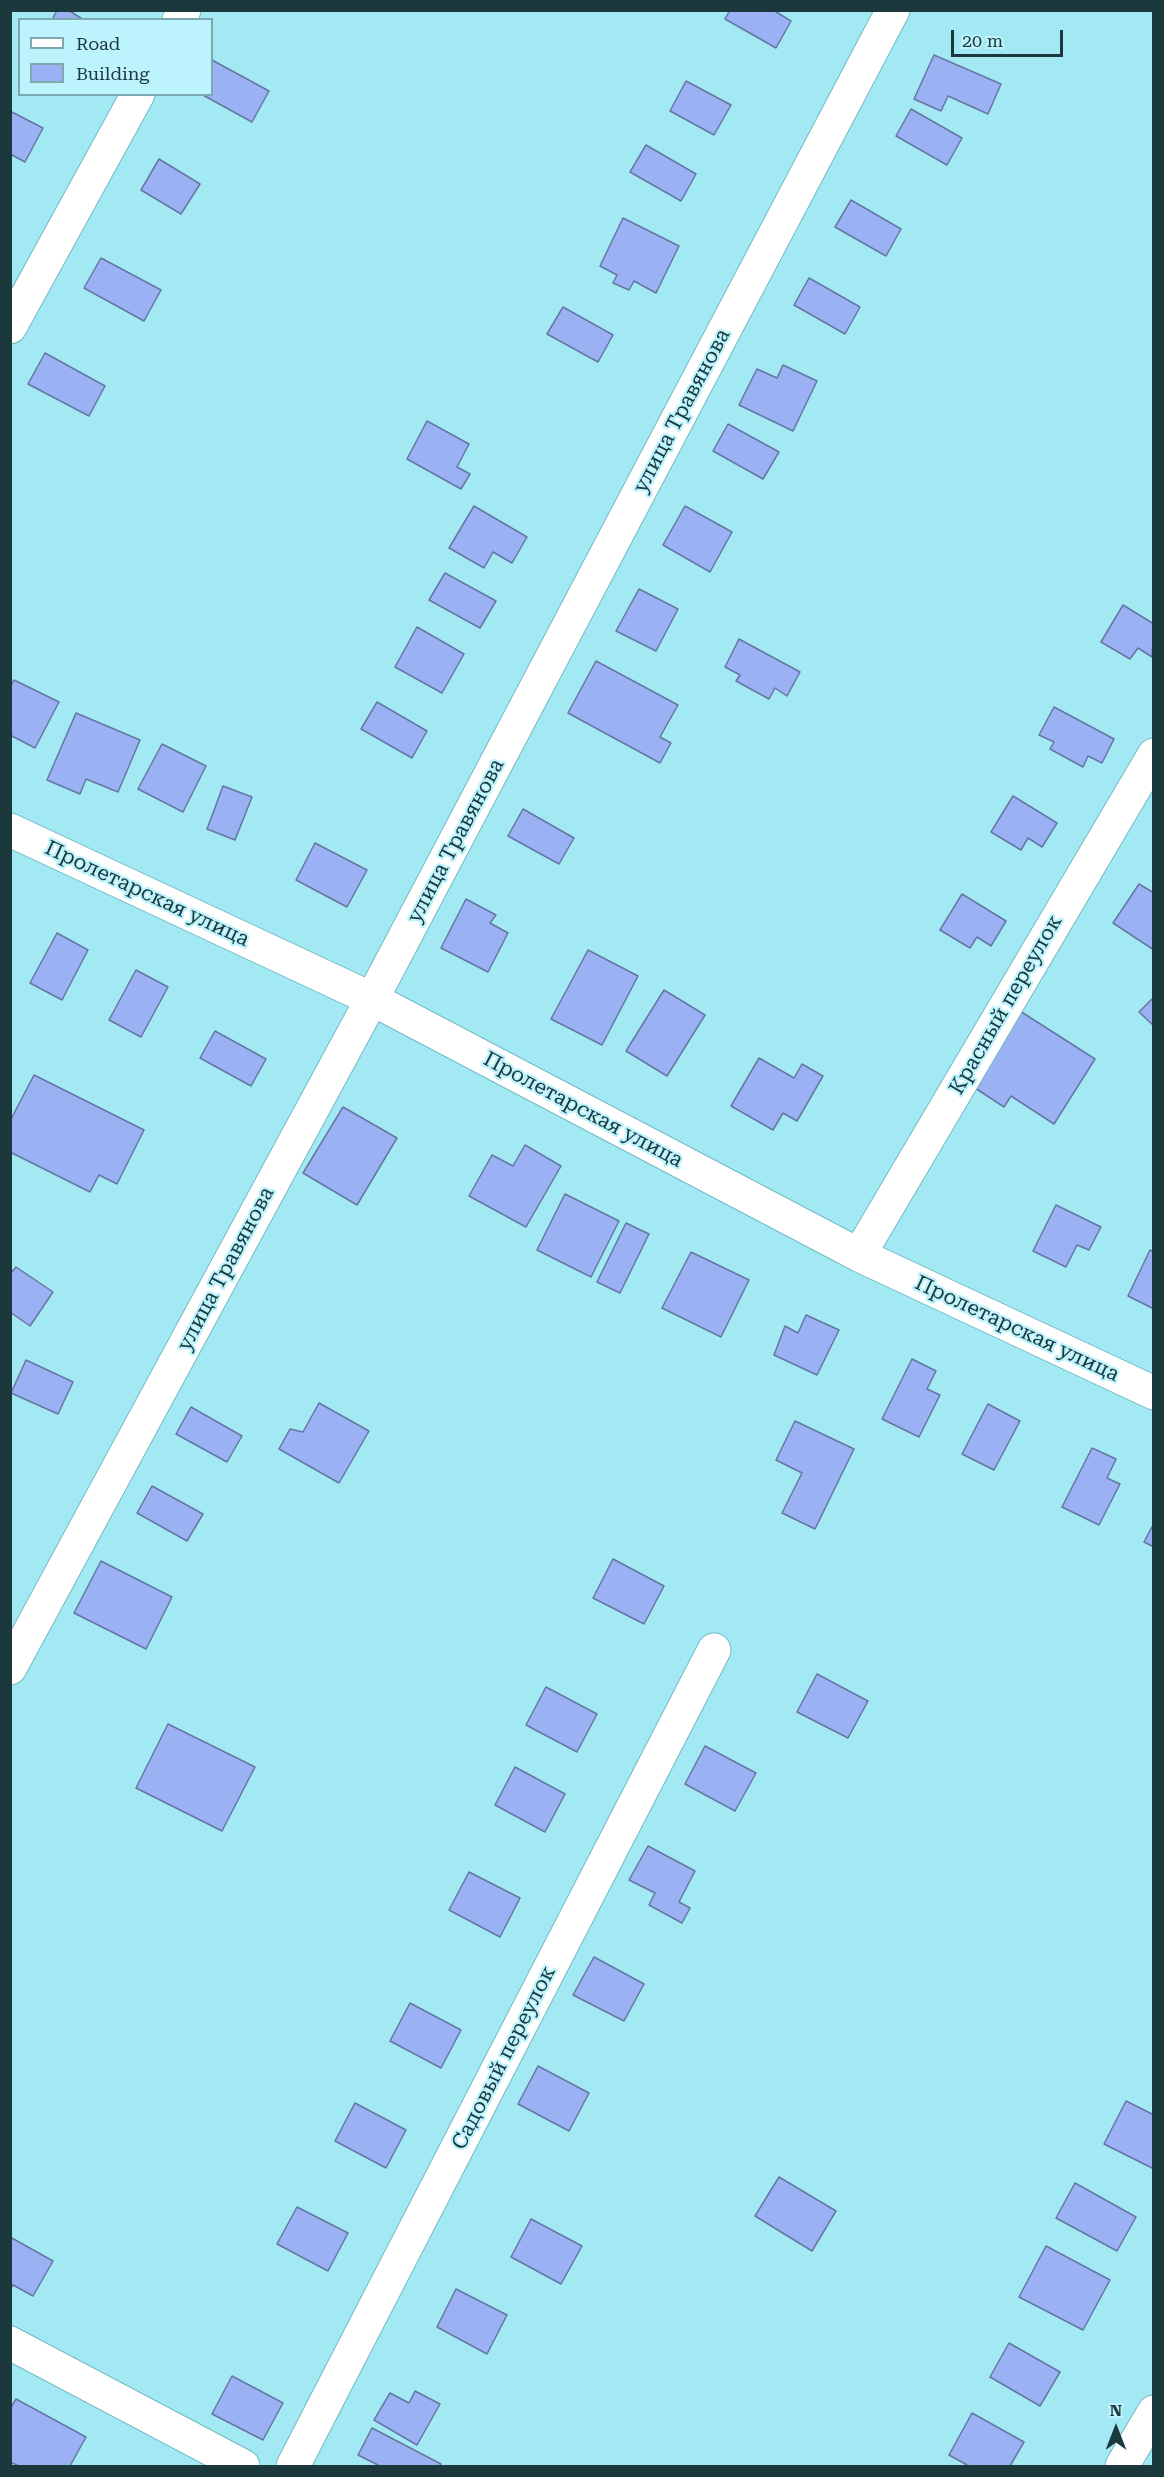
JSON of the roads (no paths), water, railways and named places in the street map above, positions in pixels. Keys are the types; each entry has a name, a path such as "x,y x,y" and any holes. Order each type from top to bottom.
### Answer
{"street":[{"name":"улица Травянова","path":"10,1668 372,999 893,10"},
{"path":"10,327 137,96"},
{"name":"Красный переулок","path":"859,1255 1154,755"},
{"name":"Пролетарская улица","path":"10,830 372,999 859,1255 1154,1393"},
{"name":"Садовый переулок","path":"293,2466 714,1650"},
{"path":"10,2343 243,2466"},
{"path":"1122,2466 1154,2412"}]}
